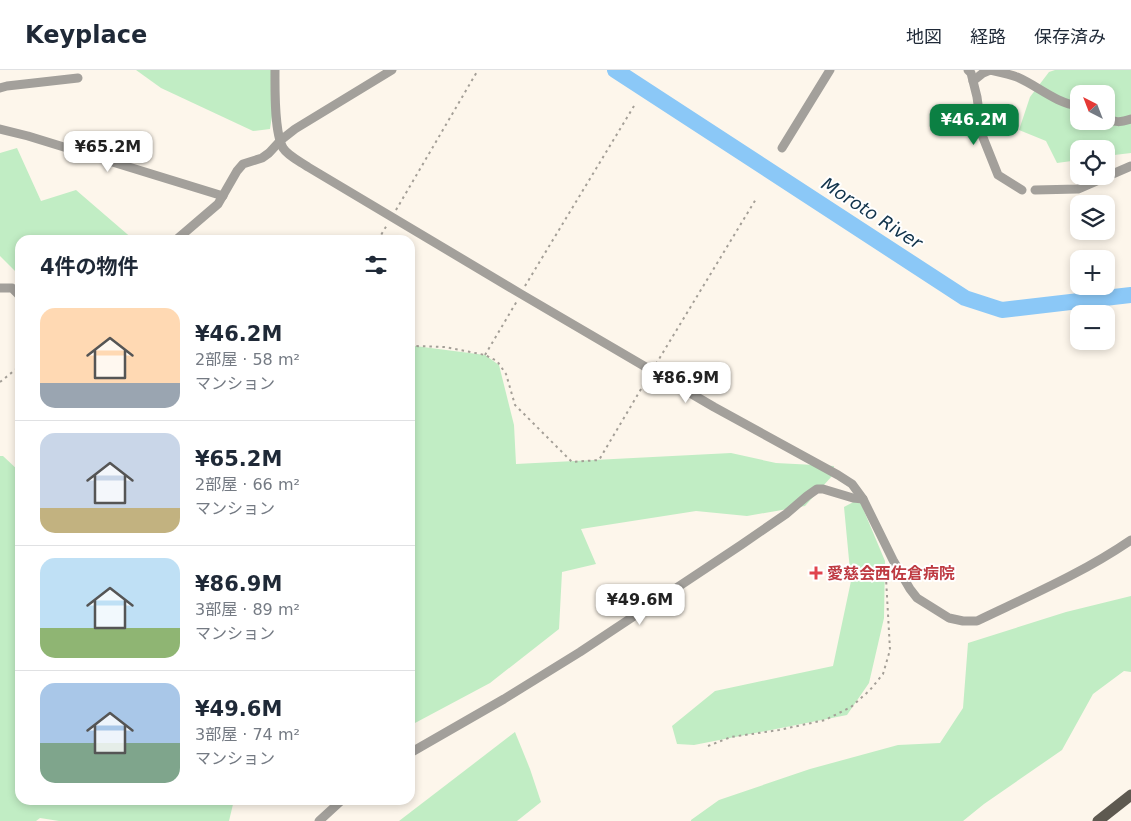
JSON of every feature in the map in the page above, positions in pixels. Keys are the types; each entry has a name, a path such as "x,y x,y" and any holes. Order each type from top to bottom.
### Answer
{"main road":[{"path":"1098,821 1131,795"}],"street":[{"path":"275,70 277,130 284,148 291,155 308,167 652,371 852,484 863,499 893,560 910,589 917,598 949,618 977,621 1076,573 1112,554 1131,540"},
{"path":"182,235 218,204 243,164 262,158 280,140 295,129 392,70"},
{"path":"782,148 830,70"},
{"path":"968,70 971,73 977,97 982,135 998,175 1022,190"},
{"path":"973,82 983,73 990,70 1016,77 1054,98 1070,104"},
{"path":"0,88 78,78"},
{"path":"1115,121 1131,119"},
{"path":"0,129 223,196"},
{"path":"1035,190 1078,188 1131,166"},
{"path":"0,288 12,288 15,291"},
{"path":"415,750 504,699 580,652 741,545 786,514 817,489 863,499"},
{"path":"319,821 337,805"}],"path":[{"path":"381,235 478,70"},
{"path":"485,355 634,106"},
{"path":"415,346 445,347 485,355 497,361 506,374 515,405 572,462 599,460 756,199"},
{"path":"0,382 15,370"},
{"path":"708,746 731,737 779,730 825,720 851,707 870,690 882,674 890,650 886,578 887,570 893,560"}],"green space":[{"path":"136,70 279,70 270,129 253,131 161,88"},
{"path":"1055,70 1131,70 1131,153 1115,155 1115,140 1070,140 1070,161 1057,163 1046,141 1019,130 1030,97 1049,72"},
{"path":"17,148 41,201 76,190 128,235 15,235 15,271 0,256 0,153"},
{"path":"415,346 485,355 499,365 514,425 516,464 731,453 776,463 834,466 832,476 805,506 747,516 696,511 581,529 596,564 562,572 559,629 490,683 415,723"},
{"path":"0,456 3,456 15,467 15,805 233,805 229,821 59,821 40,818 36,821 0,821"},
{"path":"859,499 885,561 884,618 869,683 847,715 694,745 677,744 672,726 715,691 833,666 851,581 844,507"},
{"path":"1131,596 1131,672 1124,671 1093,694 1062,750 984,804 963,821 691,821 719,800 810,769 898,745 940,743 963,708 968,643 1066,612"},
{"path":"515,732 541,802 517,821 399,821"}],"waterway":[{"name":"Moroto River","path":"615,70 965,298 1002,310 1131,295"}],"place":[{"name":"愛慈会西佐倉病院","path":"816,573"}]}
